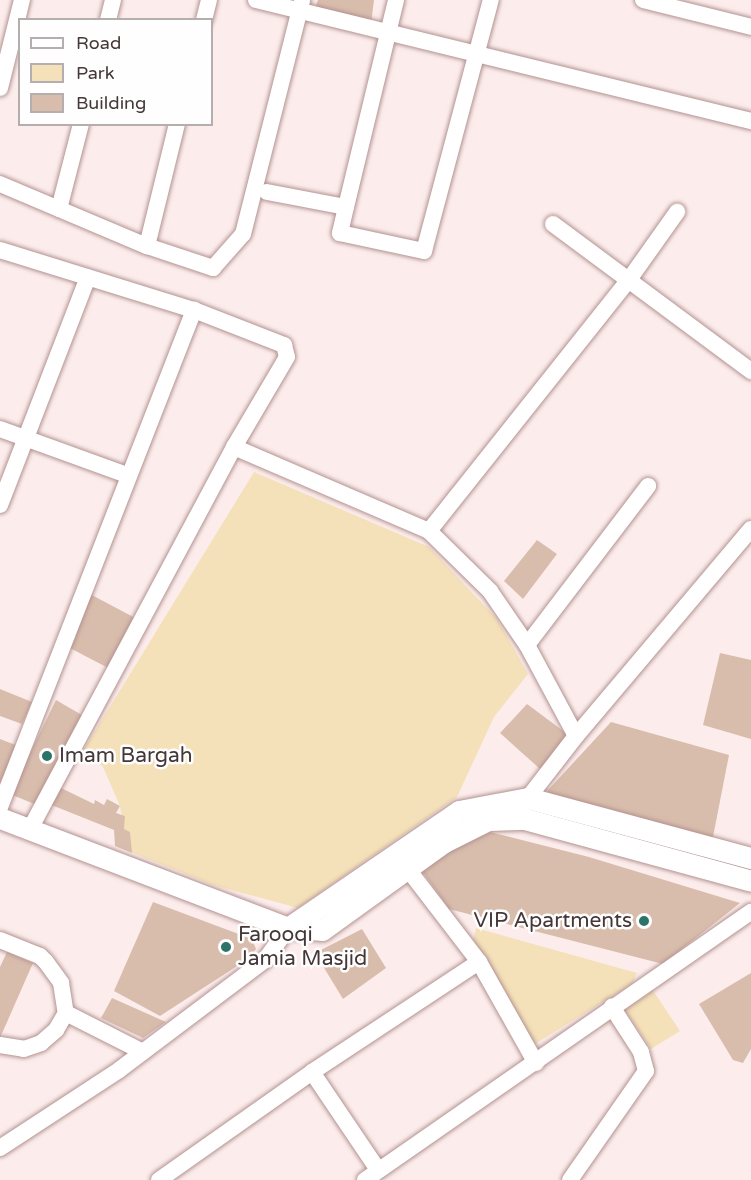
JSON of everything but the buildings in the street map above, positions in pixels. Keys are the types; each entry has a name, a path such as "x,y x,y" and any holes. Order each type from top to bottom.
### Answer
{"street":[{"path":"0,88 22,0"},
{"path":"109,18 114,0"},
{"path":"204,18 208,0"},
{"path":"256,0 301,5 389,33 751,121"},
{"path":"396,0 340,233 424,251 491,0"},
{"path":"643,0 751,27"},
{"path":"0,184 147,246 213,268 243,234 301,5"},
{"path":"59,209 80,126"},
{"path":"147,246 177,126"},
{"path":"267,192 346,207"},
{"path":"429,531 628,281 677,212"},
{"path":"553,224 751,371"},
{"path":"0,250 194,310 284,345 288,352 234,447 30,829"},
{"path":"0,505 28,439 88,277"},
{"path":"0,807 194,310"},
{"path":"0,429 128,475"},
{"path":"234,447 429,531 490,591 527,645 576,736"},
{"path":"527,645 648,486"},
{"path":"528,798 576,736 751,529"},
{"path":"0,1148 143,1052 265,960 288,928 394,852 459,811 528,798 751,858"},
{"path":"0,818 288,928 322,930 444,842 488,820 525,819 751,881"},
{"path":"394,852 479,962 536,1063"},
{"path":"312,1072 372,1175 751,912"},
{"path":"0,940 40,956 46,962 61,983 66,1013 56,1030 41,1043 24,1049 0,1045"},
{"path":"159,1180 312,1072 479,962"},
{"path":"570,1180 646,1071 641,1052 612,1007"},
{"path":"66,1013 143,1052"}],"green space":[{"path":"254,472 429,547 497,619 528,674 494,717 457,797 298,908 213,885 128,851 120,806 103,767 84,749"},
{"path":"476,928 637,973 632,984 530,1047 472,944"},
{"path":"652,989 680,1031 651,1049 621,1004"}],"place":[{"name":"Imam Bargah","path":"47,756"},
{"name":"VIP Apartments","path":"644,921"},
{"name":"Farooqi Jamia Masjid","path":"226,947"}]}
